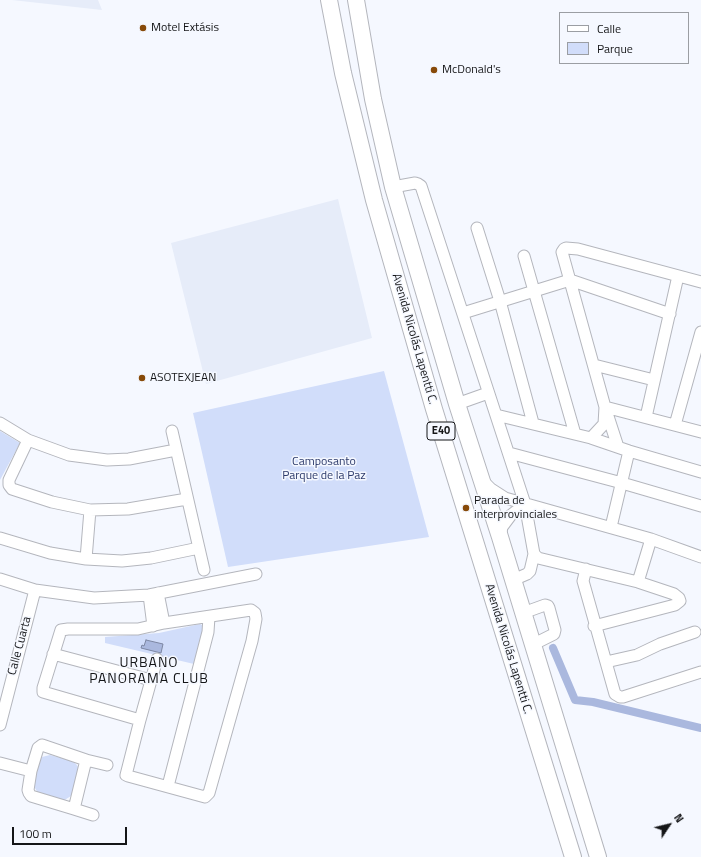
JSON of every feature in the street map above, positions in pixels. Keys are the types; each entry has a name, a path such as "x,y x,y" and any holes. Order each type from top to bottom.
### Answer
{"highway":[{"name":"Avenida Nicolás Lapentti C.","path":"328,0 343,72 374,200 434,409 573,857"},
{"name":"Avenida Nicolás Lapentti C.","path":"356,0 373,99 393,187 457,404 500,537 598,857"}],"street":[{"path":"393,187 415,183 421,186 525,504 534,554 530,571 513,580"},
{"path":"477,228 500,301 533,423"},
{"path":"618,447 605,407 562,252 566,248 590,252 701,282"},
{"path":"524,256 533,292 575,434"},
{"path":"646,417 678,276"},
{"path":"463,313 570,280 670,314"},
{"path":"675,425 701,332"},
{"path":"594,366 654,380"},
{"path":"457,404 488,393"},
{"path":"605,407 701,432"},
{"path":"591,438 604,424 605,407"},
{"path":"496,415 591,438 701,472"},
{"path":"0,423 28,440 69,455 107,460 129,459 176,450"},
{"path":"172,431 204,570"},
{"path":"28,440 9,480 9,485 12,489 52,502 90,510 128,509 187,499"},
{"path":"611,527 629,451"},
{"path":"509,453 701,506"},
{"path":"481,479 491,490 505,498 651,539 701,557"},
{"path":"500,537 502,527 511,515 525,504"},
{"path":"86,559 90,510"},
{"path":"0,538 50,553 86,559 122,561 151,558 199,548"},
{"path":"638,582 651,539"},
{"path":"534,554 538,558 638,582 674,594 680,601 675,605 594,626"},
{"path":"586,569 583,581 594,626 606,662 613,691 620,697 701,672"},
{"path":"0,579 35,590 94,598 153,594 256,574"},
{"name":"Calle Cuarta","path":"0,725 4,688 35,590"},
{"path":"153,594 159,625"},
{"path":"523,613 545,605 548,606 555,630 554,634 532,644"},
{"path":"140,720 44,694 42,690 60,631 63,629 138,629 251,610 255,614 256,619 252,641 210,793 205,797 128,776 126,774 157,659"},
{"path":"168,786 208,632 209,617"},
{"path":"606,662 637,655 660,644 695,632"},
{"path":"53,654 151,680"},
{"path":"93,816 31,796 28,790 31,771 38,748 42,745 86,760 107,765"},
{"path":"74,809 86,760"},
{"path":"0,763 31,771"}],"shaded area":[{"path":"12,0 98,0 102,10"},
{"path":"338,199 372,338 206,384 171,243"},
{"path":"146,640 163,644 161,653 141,648 142,645 144,646"}],"green space":[{"name":"Camposanto Parque de la Paz","path":"384,371 429,537 228,567 193,413"},
{"path":"0,431 20,443 0,480"},
{"path":"200,624 204,626 194,664 105,643 105,637 159,633"},
{"path":"50,755 72,761 79,768 71,796 63,801 38,793 35,788 34,784 40,761 42,757"}],"waterway":[{"path":"553,648 575,700 593,702 701,728"}],"place":[{"name":"Motel Extásis","path":"143,28"},
{"name":"McDonald's","path":"434,70"},
{"name":"ASOTEXJEAN","path":"142,378"},
{"name":"Parada de interprovinciales","path":"466,508"}],"district":[{"name":"URBANO PANORAMA CLUB","path":"149,672"}]}
